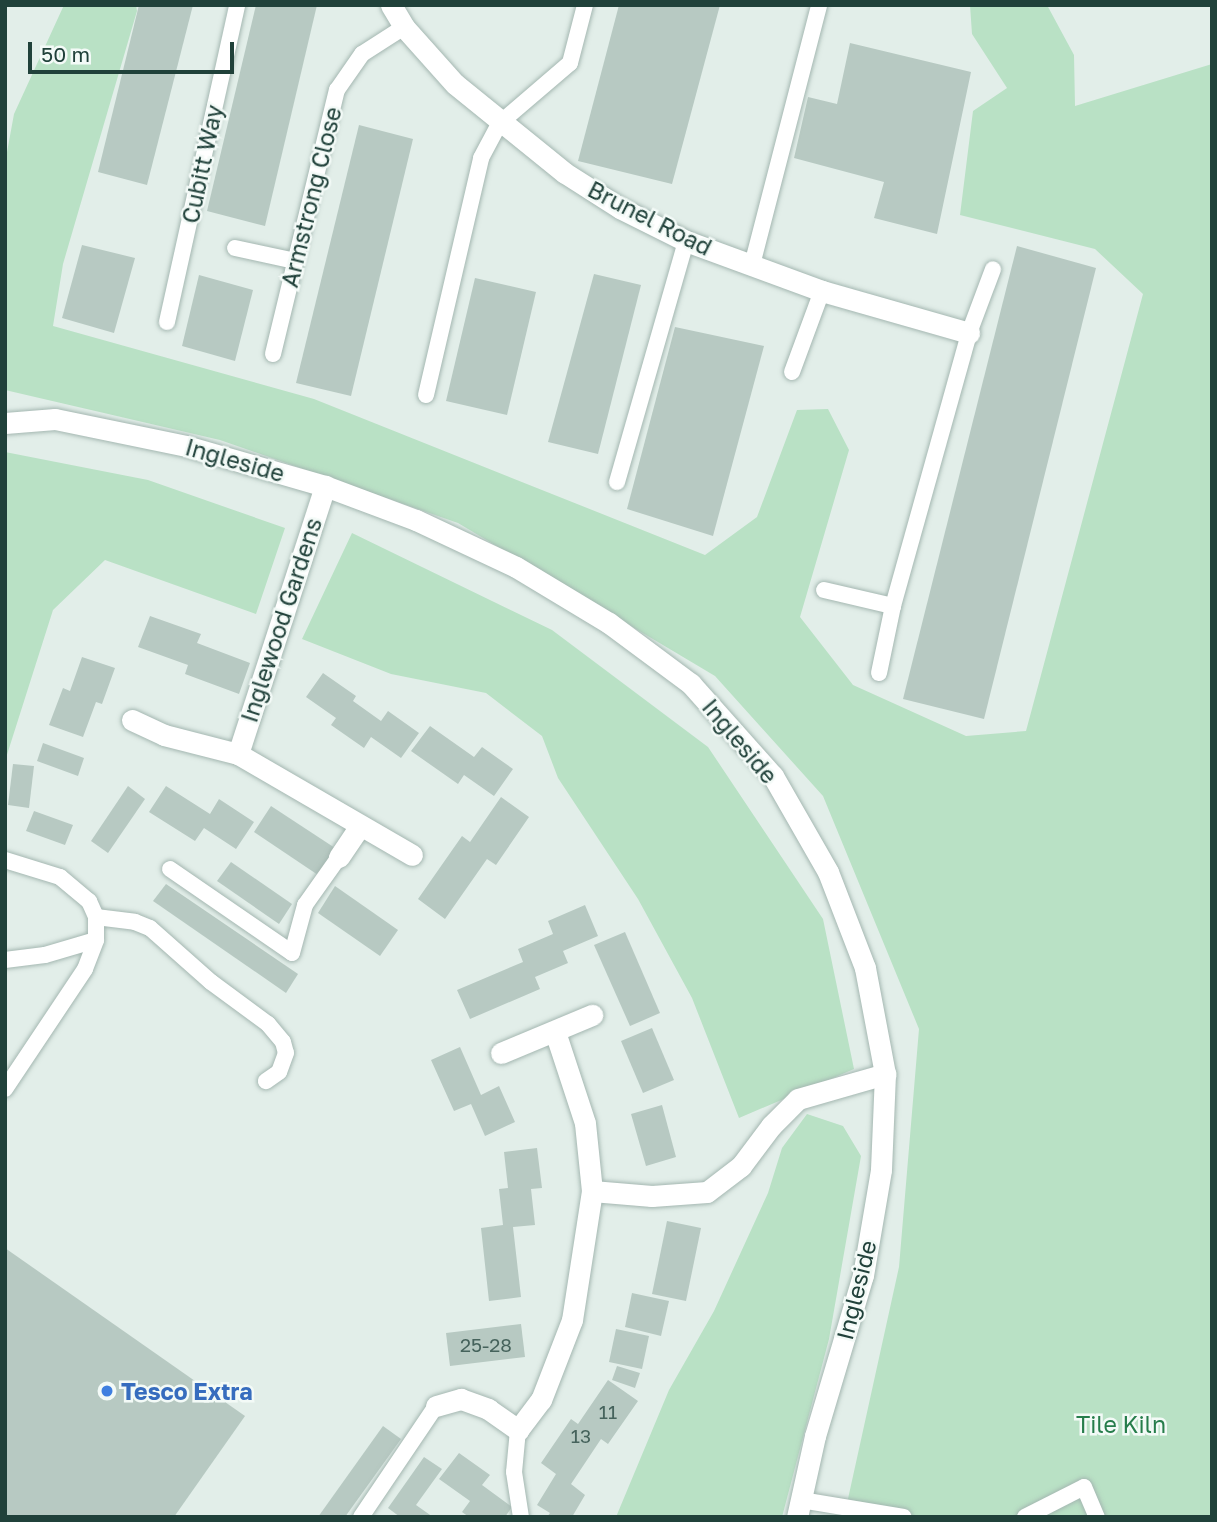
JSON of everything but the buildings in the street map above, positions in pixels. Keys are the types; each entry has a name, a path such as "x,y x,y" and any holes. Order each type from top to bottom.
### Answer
{"street":[{"name":"Brunel Road","path":"391,5 404,27 455,83 500,123 576,180 620,208 686,242 822,291 969,333"},
{"name":"Ingleside","path":"5,424 55,419 186,446 326,486 416,520 516,567 610,623 691,684 774,776 828,872 865,968 885,1074 881,1170 863,1275 815,1436 799,1508"},
{"name":"Inglewood Gardens","path":"238,754 326,486"},
{"path":"132,720 164,735 238,754 412,855"},
{"path":"339,857 360,826"},
{"path":"501,1053 592,1015"},
{"path":"436,1406 461,1399 488,1409 518,1430 541,1401 572,1320 592,1191 584,1123 555,1032"},
{"path":"592,1191 652,1196 707,1192 741,1166 771,1126 798,1099 885,1074"}],"lane":[{"name":"Cubitt Way","path":"167,322 237,5"},
{"path":"426,395 481,158 500,123 570,63 585,5"},
{"path":"752,265 819,5"},
{"name":"Armstrong Close","path":"273,354 337,90 362,54 404,27"},
{"path":"617,482 663,314 686,242"},
{"path":"235,248 295,261"},
{"path":"878,673 893,606 969,333 993,269"},
{"path":"792,372 822,291"},
{"path":"824,590 893,606"},
{"path":"170,869 292,953 305,905 339,857"},
{"path":"5,860 60,877 85,897 96,917 96,940 85,969 5,1089"},
{"path":"96,917 135,922 150,928 211,982 268,1024 284,1042 286,1053 279,1072 266,1081"},
{"path":"5,960 45,955 96,940"},
{"path":"362,1516 436,1406"},
{"path":"518,1430 514,1472 521,1517"},
{"path":"1026,1517 1084,1487 1097,1517"},
{"path":"799,1508 904,1517"}],"green space":[{"name":"Tile Kiln","path":"64,5 136,5 137,11 63,264 53,326 314,399 705,555 757,517 797,410 828,409 849,450 800,617 853,685 966,736 1026,731 1143,294 1095,249 960,215 973,111 1007,88 972,34 970,5 1047,5 1074,55 1075,106 1212,64 1212,1517 844,1517 899,1267 919,1029 823,796 715,676 458,523 220,440 5,390 5,163 14,114"},
{"path":"5,452 148,480 285,528 256,614 105,560 53,610 5,761"},
{"path":"352,533 552,630 708,747 823,919 854,1069 739,1118 692,998 638,899 558,778 542,736 486,693 391,674 302,639"},
{"path":"807,1114 843,1126 861,1156 829,1339 782,1517 616,1517 669,1390 714,1311 768,1193 782,1148"}],"place":[{"name":"Tesco Extra","path":"107,1391"}]}
